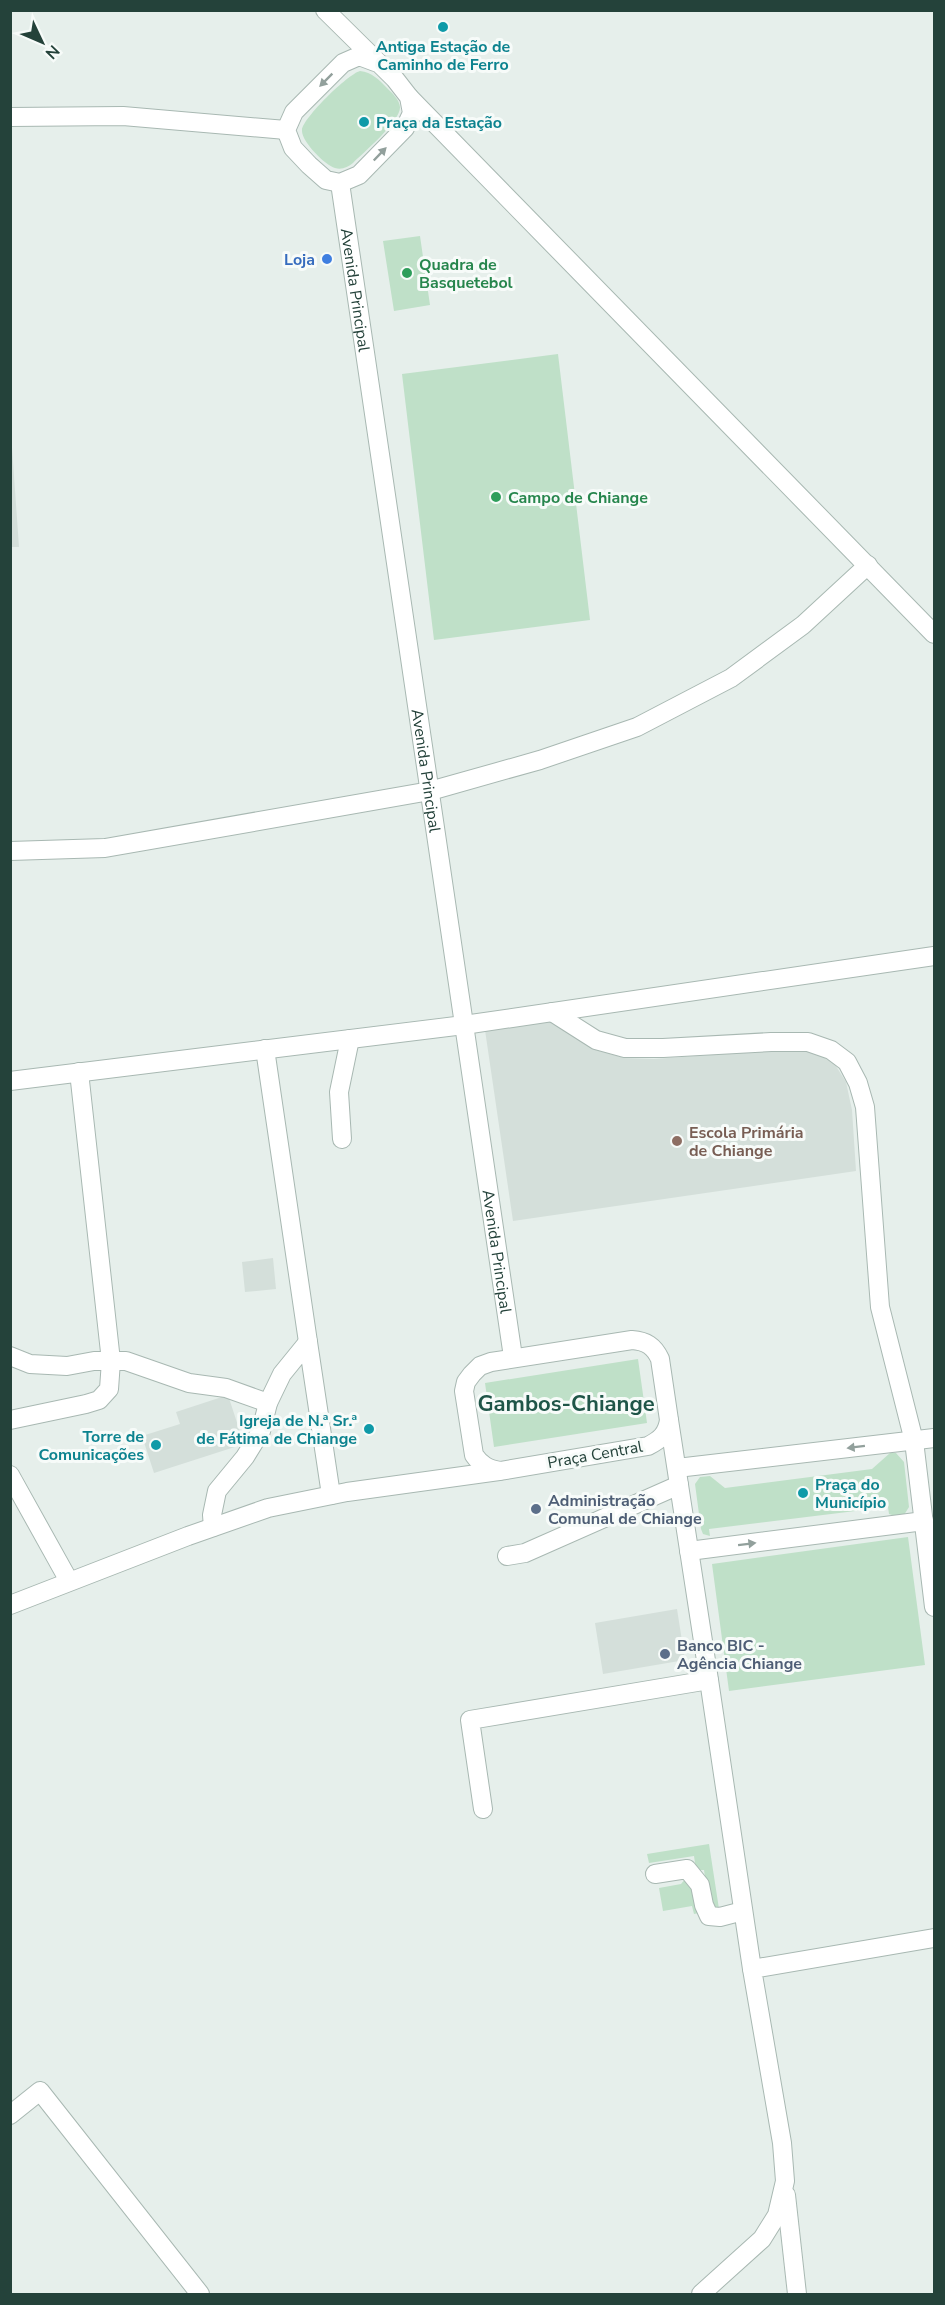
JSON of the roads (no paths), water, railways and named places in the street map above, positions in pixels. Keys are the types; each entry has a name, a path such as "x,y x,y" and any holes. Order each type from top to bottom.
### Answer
{"street":[{"path":"325,10 375,62 395,79 409,97 934,634"},
{"path":"375,62 359,56 343,63 294,112 286,130 293,148 309,165 326,180 340,183 359,175 405,128 412,113 409,97"},
{"path":"10,117 123,116 286,130"},
{"name":"Avenida Principal","path":"340,183 513,1358"},
{"path":"10,851 105,848 430,791 540,760 637,728 731,678 803,625 868,565"},
{"path":"10,1081 464,1025 934,956"},
{"path":"552,1012 596,1040 625,1048 808,1042 831,1050 847,1062 858,1083 865,1107 879,1306 914,1441 934,1607"},
{"path":"342,1139 339,1086 350,1039"},
{"path":"265,1049 331,1496"},
{"path":"10,1420 99,1400 109,1389 111,1361 79,1072"},
{"path":"500,1471 490,1470 480,1464 474,1455 464,1391 466,1382 480,1366 513,1358 632,1340 642,1340 649,1344 660,1359 752,1969 782,2143 797,2295"},
{"path":"213,1527 212,1515 217,1491 245,1457 261,1431 268,1403 282,1374 308,1342"},
{"path":"10,1356 30,1365 67,1366 94,1361 126,1361 189,1383 225,1388 268,1403"},
{"name":"Praça Central","path":"10,1605 268,1508 648,1446 662,1437 668,1429 669,1420"},
{"path":"507,1556 525,1553 678,1477 934,1438"},
{"path":"10,1475 69,1581"},
{"path":"689,1551 924,1521"},
{"path":"483,1809 470,1720 709,1680"},
{"path":"655,1874 687,1869 700,1885 709,1916 720,1917 744,1911"},
{"path":"752,1969 934,1938"},
{"path":"10,2115 40,2091 200,2295"},
{"path":"701,2295 762,2239 777,2215 785,2181"}],"place":[{"name":"Antiga Estação de Caminho de Ferro","path":"443,27"},
{"name":"Praça da Estação","path":"364,122"},
{"name":"Loja","path":"327,259"},
{"name":"Quadra de Basquetebol","path":"407,273"},
{"name":"Campo de Chiange","path":"496,497"},
{"name":"Escola Primária de Chiange","path":"677,1141"},
{"name":"Igreja de N.ª Sr.ª de Fátima de Chiange","path":"369,1429"},
{"name":"Torre de Comunicações","path":"156,1445"},
{"name":"Praça do Município","path":"803,1493"},
{"name":"Administração Comunal de Chiange","path":"536,1509"},
{"name":"Banco BIC - Agência Chiange","path":"665,1654"}],"district":[{"name":"Gambos-Chiange","path":"566,1403"}]}
